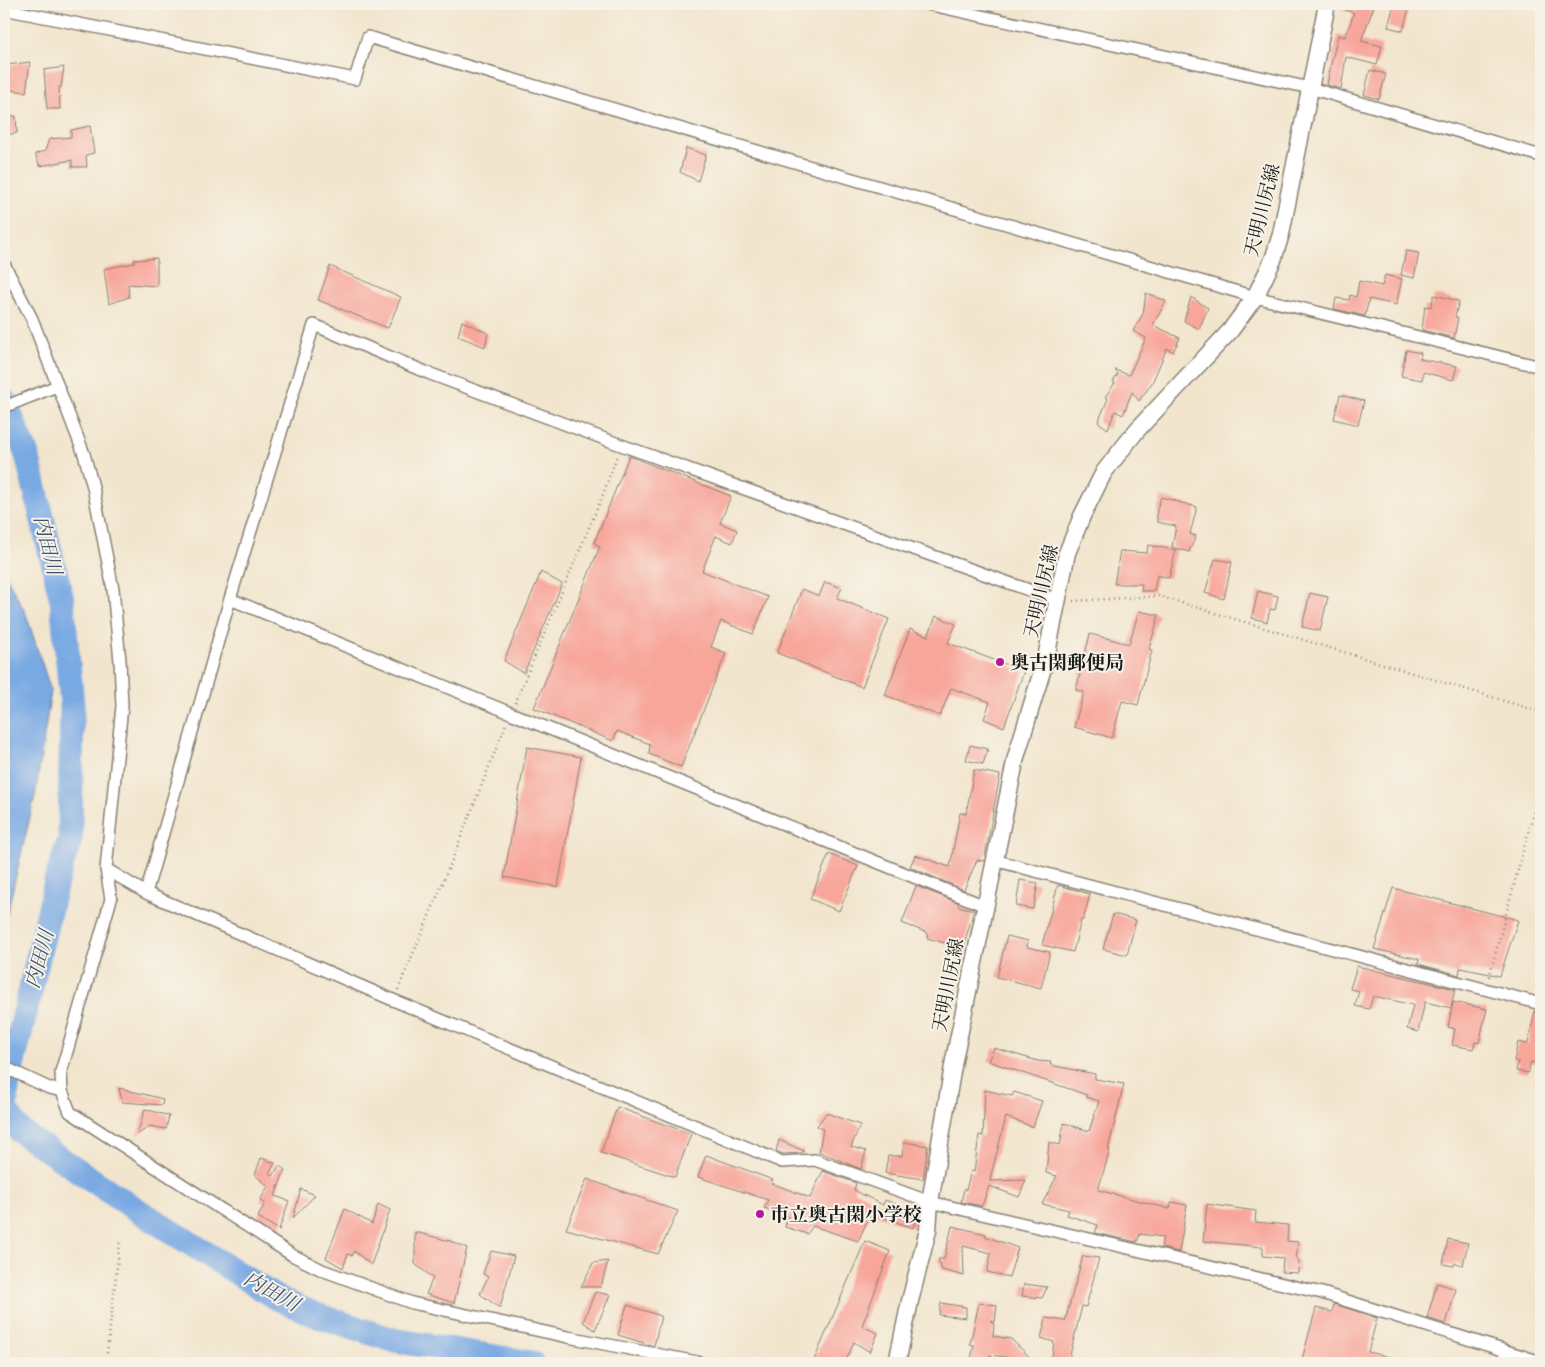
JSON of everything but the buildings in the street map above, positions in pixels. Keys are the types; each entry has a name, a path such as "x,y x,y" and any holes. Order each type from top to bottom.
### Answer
{"main road":[{"name":"天明川尻線","path":"897,1363 928,1230 930,1202 954,1060 994,860 1016,757 1046,658 1068,554 1082,516 1104,472 1137,430 1230,331 1255,297 1273,260 1281,234 1327,4"}],"street":[{"path":"928,4 1310,88 1541,156"},
{"path":"4,9 355,79 368,37 1255,297 1541,367"},
{"path":"4,264 32,319 84,454 93,487 113,589 120,661 122,706 106,869 111,899 61,1072 62,1091 70,1112 292,1255 322,1270 412,1303 568,1337 702,1363"},
{"path":"146,892 230,599 314,325 428,373 621,445 1057,600"},
{"path":"4,407 57,386"},
{"path":"230,599 985,906"},
{"path":"994,860 1541,1004"},
{"path":"106,869 146,892 393,1000 782,1162 815,1160 930,1202 1322,1293 1541,1362"},
{"path":"4,1067 49,1088 62,1091"}],"path":[{"path":"393,1000 442,885 511,712 602,497 621,445"},
{"path":"1057,600 1081,602 1160,596 1541,712"},
{"path":"1486,988 1541,785"},
{"path":"106,1363 120,1241"}],"water":[{"path":"4,572 26,614 51,691 35,796 4,926"}],"waterway":[{"name":"内田川","path":"4,400 27,455 62,600 72,704 70,839 57,878 7,1087 5,1110 21,1132 128,1204 275,1297 316,1315 393,1340 532,1363"}],"place":[{"name":"奥古閑郵便局","path":"1000,662"},
{"name":"市立奥古閑小学校","path":"760,1214"}]}
